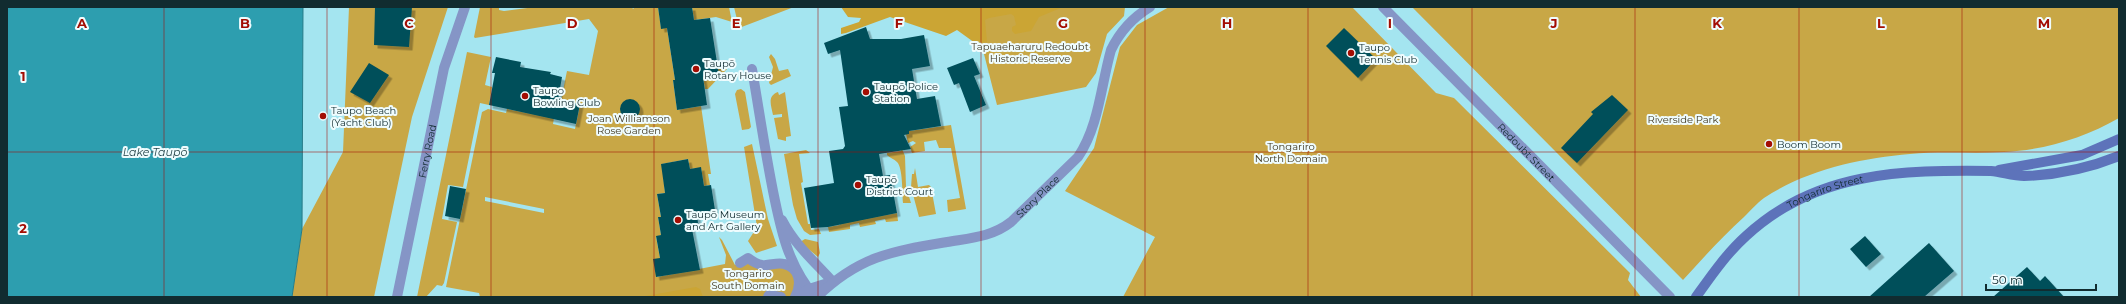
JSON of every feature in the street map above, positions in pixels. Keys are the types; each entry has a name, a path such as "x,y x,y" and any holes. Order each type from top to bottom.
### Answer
{"main road":[{"name":"Tongariro Street","path":"1696,297 1713,272 1746,236 1769,217 1792,203 1826,187 1854,179 1892,174 1993,171 2022,165 2054,162 2082,155 2119,139"},
{"name":"Tongariro Street","path":"1993,171 2023,176 2059,173 2093,166 2119,156"}],"street":[{"name":"Ferry Road","path":"397,297 444,68 465,7"},
{"name":"Story Place","path":"799,297 814,294 857,266 877,257 913,248 984,236 998,231 1011,222 1078,157 1086,144 1093,124 1111,50 1116,40 1131,20 1150,7"},
{"name":"Redoubt Street","path":"1383,7 1670,297"},
{"path":"752,68 777,216 785,245 801,277 814,294"},
{"path":"773,193 781,218 790,236 802,251 833,282"},
{"path":"748,258 762,265 788,265 795,271 799,280 799,288 794,297 797,284 794,274 790,270 781,266 757,266 748,260 741,266 740,263 748,258"},
{"path":"768,297 769,295 781,297"}],"green space":[{"path":"349,7 448,7 412,117 374,297 292,297 302,229 343,152"},
{"path":"480,7 499,7 499,10 504,11 535,7 632,7 633,9 635,7 658,7 661,28 667,28 675,80 673,80 677,110 701,106 711,174 708,174 710,185 704,186 701,168 690,169 688,159 662,164 665,193 657,194 661,217 658,217 661,235 656,237 660,258 657,277 725,264 726,255 719,237 735,265 748,258 795,271 795,297 480,297 479,293 446,287 482,112 488,109 506,113 507,109 554,118 553,124 575,129 580,104 561,100 567,71 589,75 598,31 589,19 474,37","holes":["485,197 544,209 544,213 485,201"]},
{"path":"692,7 729,7 732,22 716,17 694,20"},
{"path":"734,7 794,7 739,28"},
{"name":"Tapuaeharuru Redoubt Historic Reserve","path":"972,7 1125,7 1124,16 1107,34 1096,73 1086,87 997,105"},
{"name":"Tongariro North Domain","path":"1169,7 1352,7 1436,93 1454,98 1630,273 1628,280 1641,297 1123,297 1155,237 1065,191 1094,148 1120,47 1137,25"},
{"name":"Riverside Park","path":"1412,7 2119,7 2119,118 2078,137 2034,149 2004,152 1933,153 1891,156 1853,162 1816,173 1780,188 1761,200 1720,240 1683,280"},
{"path":"467,52 491,57 485,85 492,87 489,105 480,103 463,187 448,185 442,219 457,222 444,283 442,286 437,285 426,297 417,297"},
{"path":"771,54 775,59 779,71 788,69 791,76 771,85 769,83 773,67 769,57"},
{"path":"717,62 727,69 708,89 705,89 703,77 718,75"},
{"path":"741,89 745,92 751,127 749,129 742,130 735,94 737,90"},
{"path":"778,92 779,95 785,92 791,136 786,137 786,141 778,139 774,118 782,117 782,114 773,115 771,104 772,96"},
{"path":"951,125 966,209 948,212 947,200 960,198 951,148 939,148 936,140 924,142 925,151 912,153 910,147 916,143 913,141 908,143 906,134 909,134 909,131"},
{"path":"752,144 768,219 777,246 756,253 748,241 757,227 744,147"},
{"path":"900,144 905,156 906,187 911,203 903,203 899,165 887,155 887,153 901,151"},
{"path":"806,150 810,153 799,154 803,182 801,183 808,224 810,224 811,230 819,229 821,234 810,235 804,231 797,219 793,205 784,154"},
{"path":"915,168 918,187 929,185 931,187 936,214 919,217 911,187 912,174 914,174"},
{"path":"897,213 898,221 886,222 885,219 875,221 876,224 860,227 859,223 850,225 850,229 829,232 828,227 840,225 840,223"},
{"path":"805,239 818,242 820,253 818,257 800,242"}],"shaded area":[{"path":"841,7 1063,7 1039,17 1031,31 1015,34 1012,31 1012,27 1016,25 1014,16 1011,14 989,18 985,20 987,42 975,43 957,30 946,36 890,17 841,34 841,28 859,22 861,18 848,17"},
{"path":"696,287 700,289 703,297 640,297"}],"water":[{"name":"Lake Taupō","path":"7,7 303,7 302,229 292,297 7,297"}],"building":[{"path":"375,7 412,7 409,47 374,45"},
{"name":"Taupō Rotary House","path":"658,7 692,7 694,20 710,18 719,75 703,77 707,105 677,110 673,80 675,80 667,28 661,29"},
{"path":"866,27 870,39 901,39 924,35 930,66 912,69 917,99 935,96 941,126 909,131 909,134 904,135 911,149 879,154 883,176 890,175 897,213 828,227 811,228 804,188 834,183 829,151 843,149 845,146 839,107 848,106 840,50 828,54 824,43"},
{"name":"Taupo Tennis Club","path":"1344,28 1376,59 1358,78 1326,46"},
{"name":"Taupo Bowling Club","path":"496,57 521,62 520,67 551,72 550,74 562,77 558,100 580,104 576,124 489,105 495,73 492,73"},
{"path":"973,58 980,74 974,76 986,105 970,112 959,83 954,85 947,68"},
{"path":"369,63 389,75 370,103 350,92"},
{"path":"1612,95 1628,110 1577,163 1561,148 1593,114 1591,112"},
{"path":"630,99 637,102 640,109 637,116 630,119 623,116 620,109 623,102"},
{"name":"Taupō Museum and Art Gallery","path":"688,159 690,169 701,167 704,186 711,185 715,210 697,214 698,223 691,224 700,270 656,277 653,259 660,258 656,236 661,235 658,217 661,217 657,194 665,193 661,164"},
{"path":"450,186 466,189 460,219 445,216"},
{"path":"1865,236 1881,254 1866,267 1850,249"},
{"path":"1929,243 1954,271 1924,297 1869,297"},
{"path":"2027,267 2040,281 2045,276 2064,297 1993,297"}],"place":[{"name":"Taupo Tennis Club","path":"1351,53"},
{"name":"Taupō Rotary House","path":"696,69"},
{"name":"Taupō Police Station","path":"866,92"},
{"name":"Taupo Bowling Club","path":"525,96"},
{"name":"Taupo Beach (Yacht Club)","path":"323,116"},
{"name":"Boom Boom","path":"1769,144"},
{"name":"Taupō District Court","path":"858,185"},
{"name":"Taupō Museum and Art Gallery","path":"678,220"}],"park label":[{"name":"Joan Williamson Rose Garden","path":"629,124"},
{"name":"Tongariro South Domain","path":"748,278"}]}
